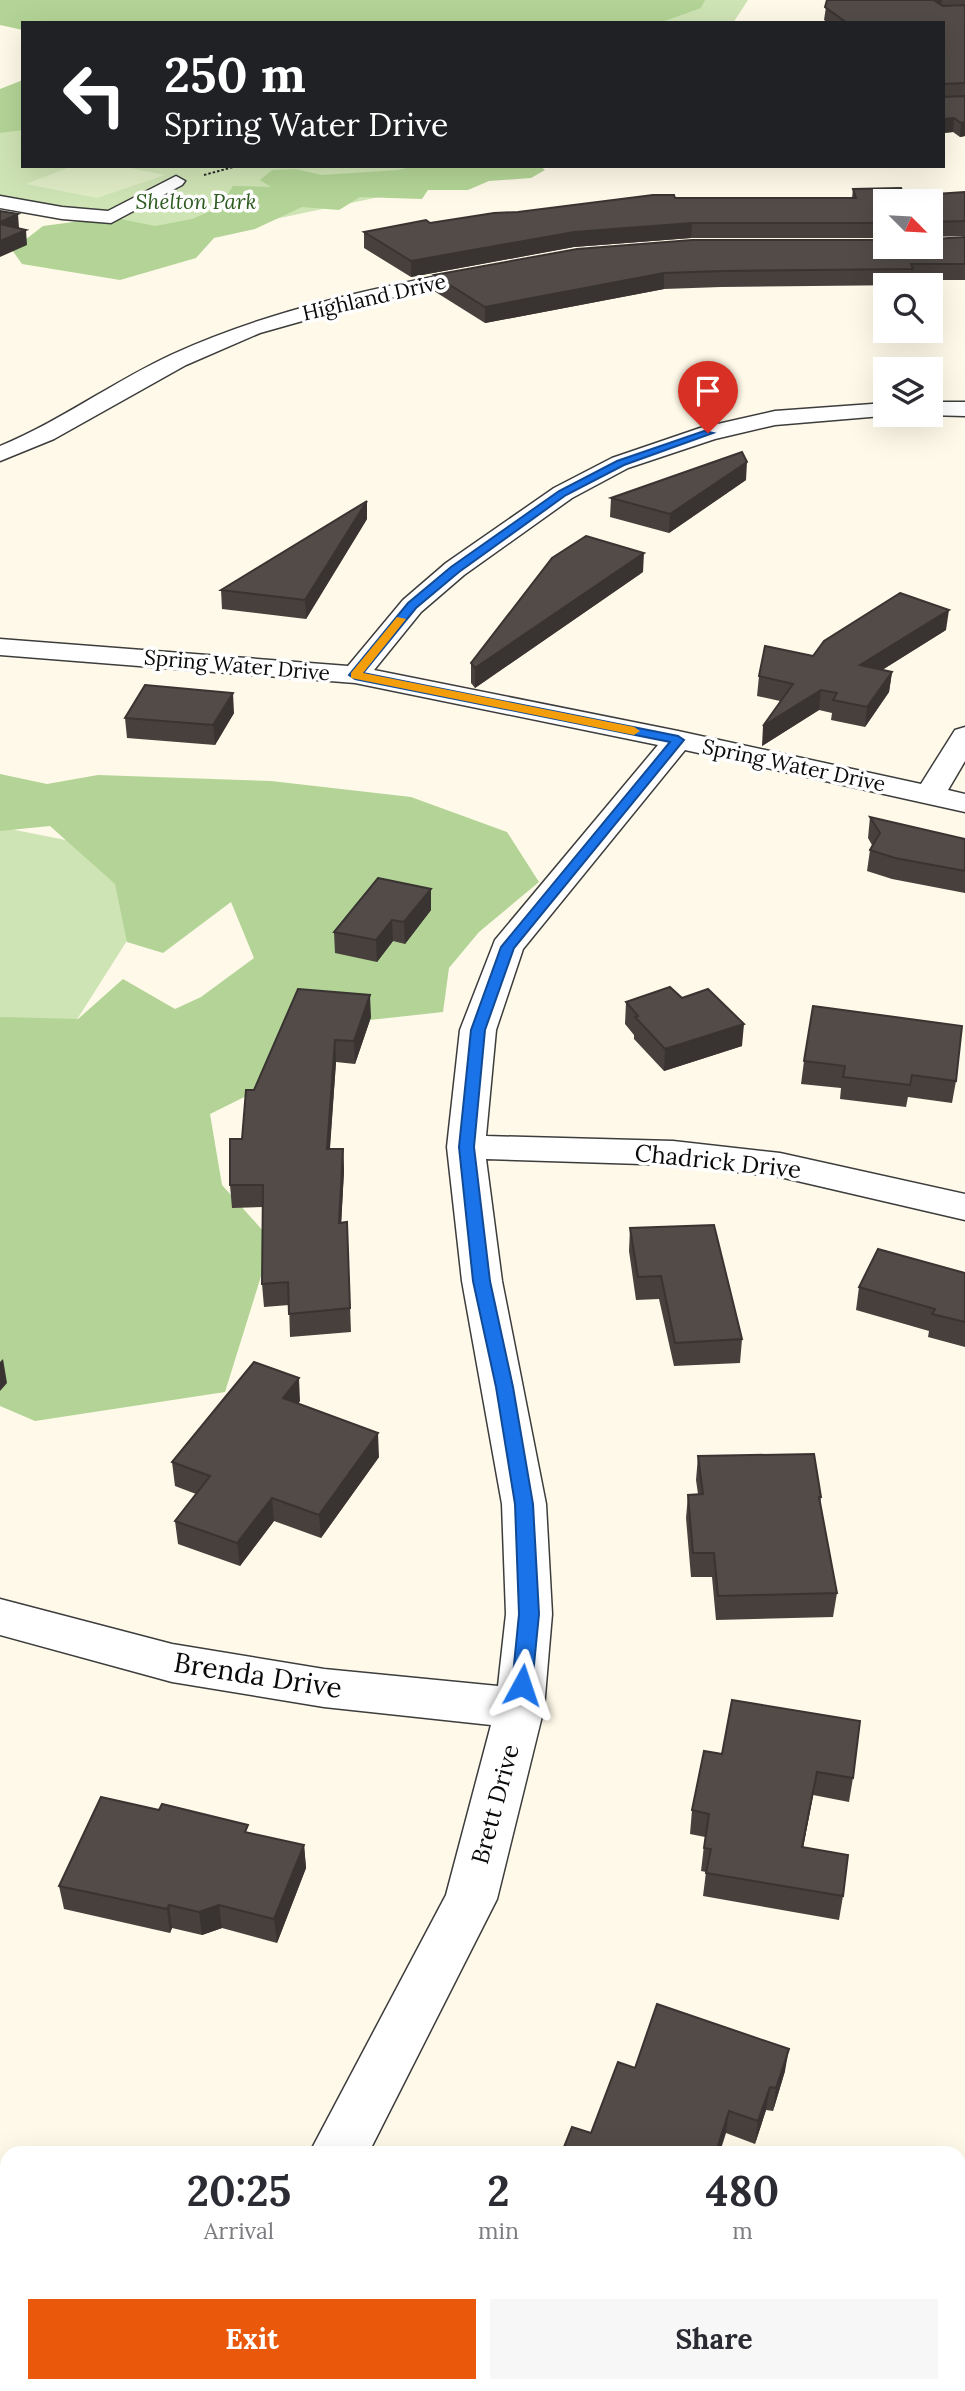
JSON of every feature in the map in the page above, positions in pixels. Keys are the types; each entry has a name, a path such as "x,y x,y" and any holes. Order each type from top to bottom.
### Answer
{"street":[{"path":"0,202 62,213 111,217 176,181"},
{"name":"Highland Drive","path":"0,454 20,447 179,360 275,321 359,296 508,268"},
{"path":"943,409 965,409"},
{"path":"355,675 412,606 455,569 563,493 621,463 708,433 775,418 873,411"},
{"name":"Spring Water Drive","path":"0,647 355,675 678,740 965,803"},
{"path":"930,795 965,736"},
{"name":"Brett Drive","path":"342,2146 471,1899 520,1708 529,1614 524,1504 482,1281 467,1147 478,1030 508,947 678,740"},
{"name":"Chadrick Drive","path":"467,1147 673,1153 780,1164 965,1207"},
{"name":"Brenda Drive","path":"0,1617 172,1663 324,1688 520,1708"}],"green space":[{"path":"0,0 705,0 701,8 665,21 21,21 21,30 0,25"},
{"path":"566,0 748,0 734,21 529,21"},
{"path":"21,81 21,130 0,133 0,89"},
{"name":"Shelton Park","path":"21,119 21,168 486,168 502,171 195,236 0,198 0,120"},
{"path":"67,168 130,168 165,175 97,198 26,184"},
{"path":"296,169 321,175 399,170 545,170 531,178 489,181 468,190 428,190 422,199 360,197 339,210 302,207 255,229 214,238 196,258 120,280 22,264 12,250 43,226 111,217 155,226 192,219 220,207 233,186 271,187 260,180 272,170"},
{"path":"0,774 47,784 98,775 271,781 411,797 507,832 539,882 479,932 449,968 443,1012 324,1025 297,1071 210,1114 222,1185 272,1241 225,1392 35,1421 0,1406 0,1017 78,1019 123,979 175,1009 201,997 254,958 231,902 163,953 127,942 115,884 50,826 0,831"},
{"path":"0,827 177,862 57,1051 0,1039"}],"building":[{"path":"827,0 933,0 943,6 965,5 965,83 945,84 945,21 844,21 825,7"},
{"path":"965,96 965,122 961,123 954,118 945,119 945,97"},
{"path":"901,188 902,189 873,189 873,223 692,223 574,232 411,261 364,232 426,220 430,223 653,195 674,195 675,198 856,198 853,189"},
{"path":"965,192 965,221 943,222 943,193"},
{"path":"0,211 18,214 0,222"},
{"path":"0,224 26,230 0,241"},
{"path":"965,237 965,264 911,264 913,269 664,273 485,307 434,275 577,249 692,240 873,240 873,259 943,259 943,238"},
{"path":"742,452 747,462 670,514 611,498"},
{"path":"367,501 305,600 221,590"},
{"path":"586,536 644,553 475,668 471,663 552,558"},
{"path":"900,593 949,610 860,665 892,672 867,707 833,700 837,693 821,690 763,726 793,684 759,676 765,646 813,656 824,641"},
{"path":"145,685 233,693 213,725 125,718"},
{"path":"870,817 965,839 965,871 895,858 870,850 880,833"},
{"path":"378,878 431,889 404,922 392,920 376,940 334,932"},
{"path":"670,987 682,998 708,989 744,1024 665,1049 635,1017 638,1016 626,1002"},
{"path":"298,989 370,995 354,1041 335,1040 327,1149 343,1149 339,1223 347,1222 350,1308 289,1314 288,1282 262,1284 263,1185 230,1185 230,1139 242,1139 246,1090 254,1090"},
{"path":"813,1006 962,1026 956,1081 912,1075 910,1085 843,1077 845,1066 804,1061"},
{"path":"714,1225 742,1339 675,1343 661,1276 638,1277 630,1228"},
{"path":"878,1249 965,1273 965,1322 932,1314 935,1309 859,1287"},
{"path":"254,1362 299,1378 283,1398 378,1433 319,1515 272,1498 237,1543 175,1521 210,1476 172,1462"},
{"path":"814,1454 837,1593 718,1596 714,1553 693,1553 688,1495 703,1494 698,1456"},
{"path":"732,1700 860,1721 853,1778 817,1772 802,1847 848,1855 843,1896 706,1873 711,1849 704,1848 709,1814 692,1810 704,1751 722,1754"},
{"path":"101,1797 159,1810 162,1804 248,1825 245,1832 304,1845 274,1919 219,1905 199,1912 169,1905 167,1909 59,1886"},
{"path":"657,2004 789,2049 776,2088 770,2087 758,2121 729,2111 718,2146 564,2146 572,2127 591,2133 618,2062 635,2068"}],"slow traffic":[{"path":"401,619 355,675 634,731"}],"route":[{"path":"522,1685 529,1614 524,1504 482,1281 467,1147 478,1030 508,947 678,740 355,675 412,606 455,569 563,493 621,463 708,433"}]}
